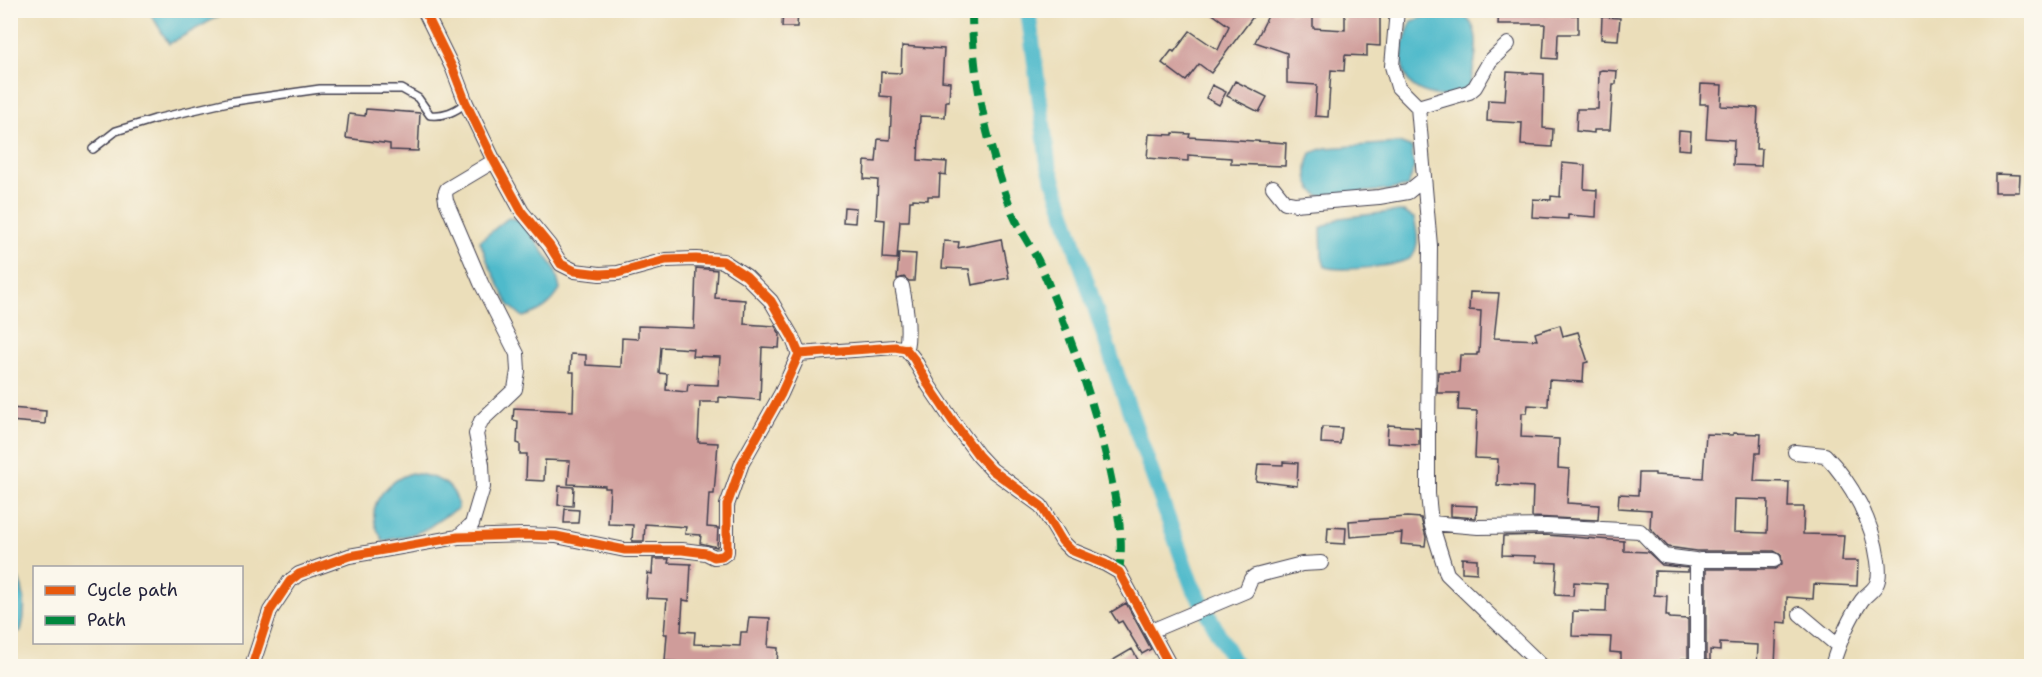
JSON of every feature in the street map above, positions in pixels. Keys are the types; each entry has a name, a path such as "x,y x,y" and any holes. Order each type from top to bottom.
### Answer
{"street":[{"path":"252,666 270,611 290,581 299,574 349,556 458,537 524,535 556,536 625,550 682,550 714,557 722,556 727,552 727,505 742,463 781,394 799,354 771,301 746,276 723,261 666,260 618,273 600,274 575,271 561,264 549,245 522,212 494,161 424,10"},
{"path":"1397,10 1392,66 1398,87 1418,107 1430,246 1428,494 1431,523 1447,574 1542,666"},
{"path":"1418,107 1469,92 1475,87 1490,61 1508,44"},
{"path":"458,537 472,524 483,487 482,464 476,434 481,421 515,389 518,371 517,354 481,283 445,194 447,189 494,161"},
{"path":"1273,187 1285,202 1295,204 1380,197 1408,192 1424,179"},
{"path":"902,286 909,338 906,349"},
{"path":"799,354 895,347 906,349 952,420 992,470 1041,506 1062,541 1071,550 1119,572 1155,629 1170,666"},
{"path":"1795,453 1825,455 1833,463 1859,501 1875,540 1880,574 1877,584 1873,591 1863,597 1838,646 1832,666"},
{"path":"1431,523 1478,527 1545,526 1640,531 1664,556 1692,559 1697,563"},
{"path":"1697,563 1700,560 1774,560"},
{"path":"1155,629 1239,595 1246,591 1251,579 1255,576 1302,564 1321,563"},
{"path":"1695,666 1697,659 1697,563"},
{"path":"1800,614 1838,646"}],"lane":[{"path":"93,149 116,131 154,119 228,102 320,89 402,89 418,98 430,115 443,116 466,103"}],"water":[{"path":"149,11 228,11 169,44"},
{"path":"1444,11 1458,13 1468,19 1474,28 1476,51 1469,88 1452,95 1442,96 1429,94 1416,88 1409,81 1402,63 1404,41 1412,21"},
{"path":"1399,143 1412,148 1414,168 1408,186 1389,190 1319,196 1308,182 1307,170 1311,153 1325,148"},
{"path":"1404,212 1414,218 1417,241 1413,255 1398,263 1371,267 1343,269 1325,267 1322,257 1321,228 1340,218"},
{"path":"508,218 522,220 555,269 560,289 545,307 523,317 509,305 480,241"},
{"path":"411,473 443,482 453,492 458,509 418,532 383,541 375,523 374,514 378,498 396,480"},
{"path":"11,567 20,581 24,598 24,615 21,631 11,634"}],"building":[{"path":"783,10 798,10 797,27 782,27"},
{"path":"1207,10 1258,10 1211,73 1199,64 1186,81 1162,63 1190,31 1218,50 1229,26"},
{"path":"1271,10 1290,10 1290,13 1313,14 1313,28 1345,30 1345,10 1380,10 1380,46 1367,45 1367,56 1345,55 1344,71 1331,70 1328,117 1315,116 1317,85 1287,83 1287,53 1255,42"},
{"path":"1499,10 1549,10 1549,15 1578,15 1578,34 1558,34 1557,59 1543,58 1545,24 1498,24"},
{"path":"1602,17 1620,18 1618,40 1601,39"},
{"path":"902,46 944,49 942,81 950,82 945,117 920,116 918,160 947,162 946,175 940,174 939,196 928,196 928,200 913,199 910,201 909,221 900,221 897,259 883,258 885,220 876,219 878,180 864,179 865,161 876,162 878,139 890,140 892,97 880,96 881,72 901,73"},
{"path":"1599,71 1617,71 1616,84 1613,84 1610,130 1594,130 1594,133 1576,131 1577,109 1598,109"},
{"path":"1507,72 1544,74 1543,128 1553,129 1552,147 1521,145 1522,123 1487,121 1488,100 1505,101"},
{"path":"1235,81 1267,97 1259,112 1227,96"},
{"path":"1701,84 1722,85 1721,106 1758,108 1756,149 1762,149 1761,166 1733,165 1734,140 1706,138 1708,104 1700,104"},
{"path":"1212,85 1226,92 1219,105 1206,98"},
{"path":"366,109 420,113 418,151 390,150 390,144 346,138 349,114 365,116"},
{"path":"1679,131 1691,132 1690,150 1678,149"},
{"path":"1173,133 1190,134 1189,137 1286,143 1285,166 1231,164 1231,158 1188,155 1188,161 1147,158 1149,134 1173,135"},
{"path":"1562,163 1585,165 1584,189 1597,190 1596,217 1568,215 1568,219 1532,217 1533,199 1551,200 1551,196 1560,197"},
{"path":"1995,174 2020,175 2019,192 1995,192"},
{"path":"844,207 856,208 855,223 843,222"},
{"path":"1001,239 1009,278 972,285 969,269 942,268 944,241 959,242 958,248"},
{"path":"899,253 916,254 914,281 909,281 904,277 897,279"},
{"path":"696,268 717,270 715,298 745,300 744,324 775,326 780,334 779,348 762,347 760,400 719,397 719,402 700,402 698,442 718,443 714,494 709,494 707,527 718,528 717,547 700,543 701,535 685,534 686,527 645,524 644,541 632,541 633,525 608,524 610,488 568,484 570,461 545,460 544,481 526,480 527,454 520,454 520,444 517,443 518,421 513,420 514,408 573,411 574,372 570,372 571,354 586,355 586,365 621,367 622,338 638,339 638,326 694,328","holes":["661,347 693,349 692,356 720,357 718,385 688,384 687,392 666,390 667,374 659,373"]},
{"path":"1470,292 1499,293 1494,338 1537,340 1535,333 1560,325 1563,336 1578,332 1588,362 1584,363 1583,382 1549,380 1548,406 1528,405 1527,413 1522,413 1521,437 1559,439 1558,468 1569,469 1567,503 1599,505 1598,520 1532,517 1533,487 1497,485 1498,459 1475,458 1477,411 1458,410 1459,393 1437,393 1438,372 1459,372 1460,355 1479,353 1481,311 1469,310"},
{"path":"10,408 46,411 45,424 10,421"},
{"path":"1388,425 1419,427 1419,445 1387,443"},
{"path":"1322,427 1342,428 1340,444 1321,443"},
{"path":"1733,433 1761,434 1760,453 1756,453 1754,481 1789,482 1788,507 1804,507 1803,534 1844,535 1842,561 1858,561 1857,586 1814,584 1813,599 1787,597 1787,623 1777,622 1775,666 1757,666 1758,645 1720,643 1720,651 1710,650 1710,661 1706,660 1706,569 1775,569 1782,564 1781,555 1774,551 1697,551 1668,547 1650,528 1651,510 1618,508 1619,494 1638,495 1639,473 1703,478 1706,434 1733,435","holes":["1735,499 1768,500 1767,533 1734,532"]},
{"path":"1283,462 1298,463 1297,486 1256,481 1258,464 1283,465"},
{"path":"559,486 574,487 573,506 558,505"},
{"path":"1451,505 1477,506 1476,518 1451,516"},
{"path":"565,509 579,510 578,523 564,523"},
{"path":"1421,518 1426,537 1425,546 1401,544 1402,533 1350,537 1349,521"},
{"path":"1328,527 1346,528 1345,544 1327,543"},
{"path":"1546,535 1624,541 1624,551 1648,552 1662,565 1688,568 1688,572 1655,571 1654,595 1667,596 1666,616 1688,619 1688,659 1682,659 1682,666 1621,666 1621,653 1610,652 1611,637 1572,636 1573,611 1606,612 1607,584 1574,582 1573,596 1555,595 1557,563 1536,562 1536,556 1502,555 1503,536"},
{"path":"1462,558 1477,559 1477,573 1462,572"},
{"path":"653,559 669,559 668,563 691,564 689,601 683,600 681,631 695,632 694,644 740,646 741,632 747,632 749,617 770,618 768,647 778,648 777,666 697,666 698,663 665,661 667,634 664,634 667,599 646,598 648,573 652,574"},
{"path":"1126,603 1151,649 1142,654 1122,621 1118,623 1111,612"},
{"path":"1132,649 1138,660 1127,666 1103,666"}],"waterway":[{"path":"1028,10 1048,163 1118,378 1191,583 1236,666"}],"marked path":[{"path":"972,10 978,89 996,165 1013,214 1040,264 1063,321 1082,373 1105,451 1120,525 1119,572"}],"cycle path":[{"path":"424,10 494,161 522,212 549,245 561,264 575,271 600,274 618,273 666,260 723,261 746,276 771,301 799,354 895,347 906,349 952,420 992,470 1041,506 1062,541 1071,550 1119,572 1170,666"},
{"path":"252,666 270,611 290,581 299,574 349,556 458,537 524,535 556,536 625,550 682,550 706,553 714,557 722,556 727,552 727,505 742,463 781,394 799,354"}]}
